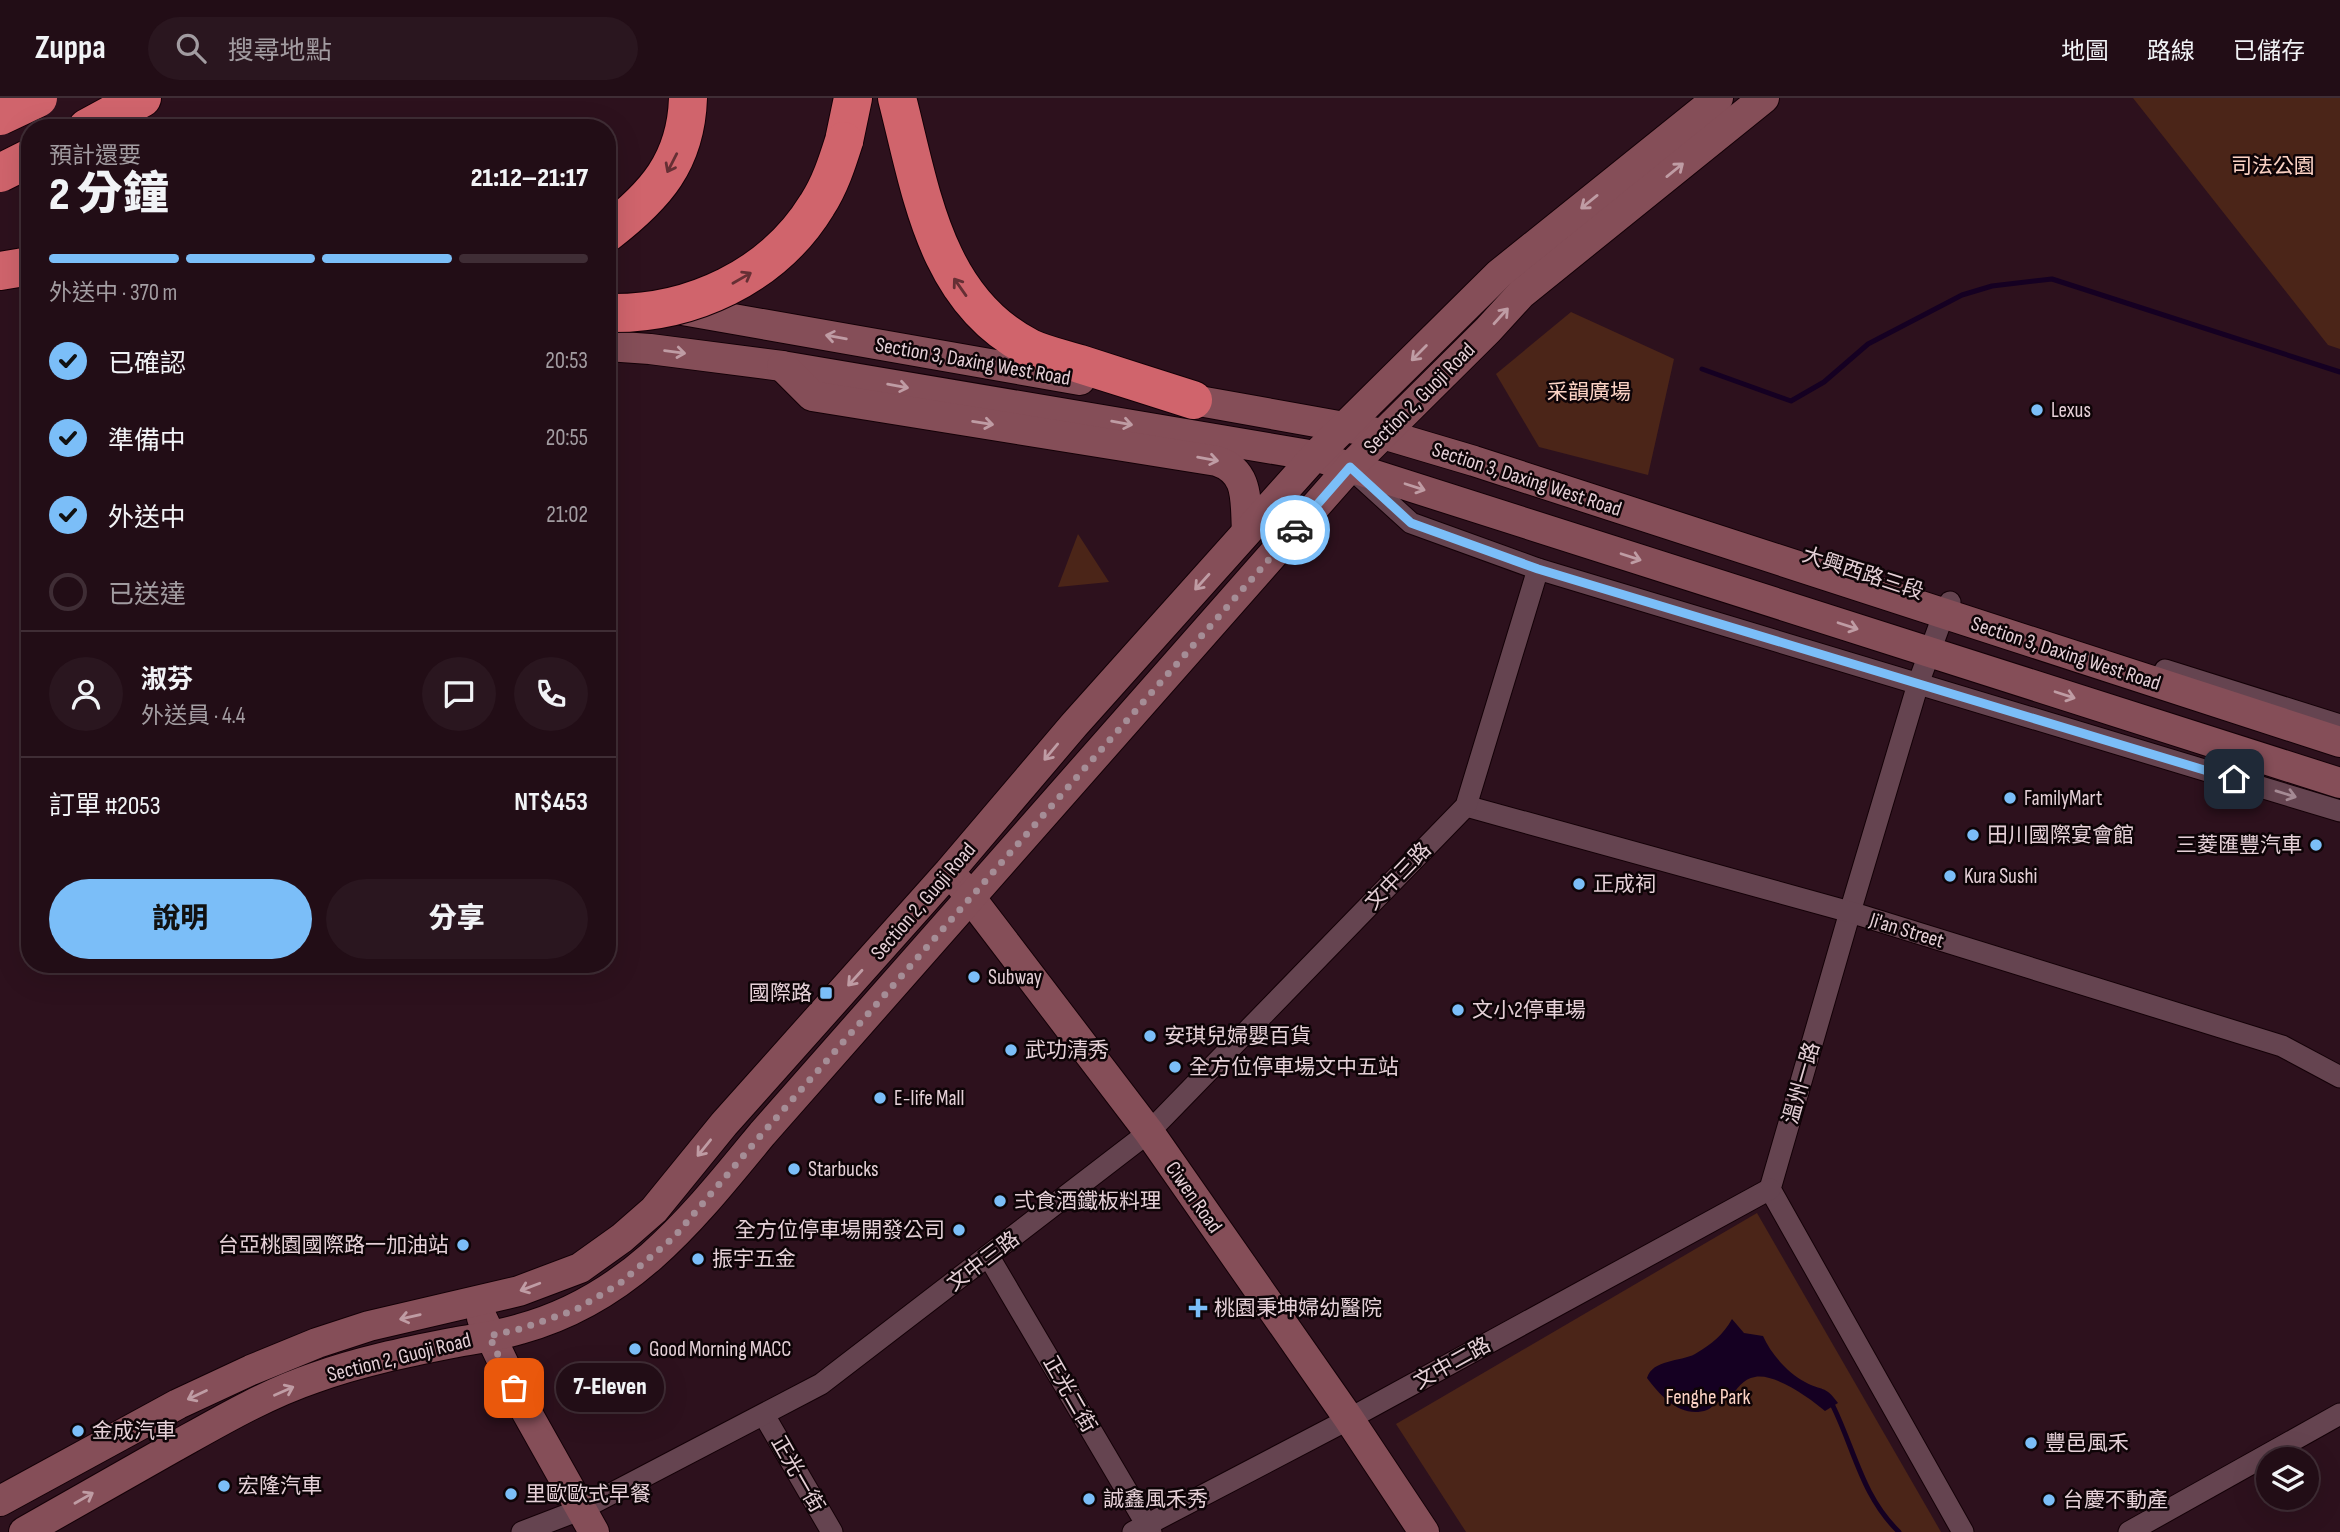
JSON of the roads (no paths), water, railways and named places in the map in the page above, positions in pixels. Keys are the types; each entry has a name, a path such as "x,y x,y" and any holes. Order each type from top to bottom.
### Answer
{"highway":[{"path":"0,116 38,98"},
{"path":"104,119 142,98"},
{"path":"616,226 662,183 679,148 687,117 688,98"},
{"path":"616,312 664,309 705,297 753,272 786,244 818,205 834,173 853,98"},
{"path":"897,98 935,240 951,275 985,317 1007,335 1033,349 1193,400"},
{"path":"0,155 21,162"},
{"path":"0,173 21,162"},
{"path":"0,271 21,268"}],"street":[{"name":"Section 2, Guoji Road","path":"0,1501 166,1411 251,1370 317,1343 369,1326 519,1291 579,1268 622,1238 654,1210 724,1124 950,872 1074,724 1315,456 1499,274 1718,98"},
{"name":"Section 2, Guoji Road","path":"24,1532 211,1426 312,1378 358,1364 520,1329 575,1310 619,1284 674,1237 1350,467 1521,294 1764,98"},
{"path":"0,116 21,125"},
{"path":"0,165 21,176"},
{"name":"Section 3, Daxing West Road","path":"616,298 1383,434 1947,607 2340,742"},
{"name":"Section 3, Daxing West Road","path":"616,347 782,366 1315,456 2340,783"},
{"path":"782,366 812,396 1229,465 1241,481 1247,531"},
{"path":"1350,467 1411,523 1538,569 2340,811"},
{"path":"1466,806 1538,569"},
{"name":"溫州一路","path":"1770,1189 1918,684 1947,607"},
{"name":"大興西路三段","path":"1947,607 2340,725"},
{"name":"Ji'an Street","path":"1466,806 1850,912 2282,1045 2340,1077"},
{"name":"文中三路","path":"522,1532 588,1521 764,1415 821,1384 989,1256 1149,1132 1466,806"},
{"name":"Ciwen Road","path":"950,872 1149,1132 1349,1419 1424,1532"},
{"path":"1770,1189 1963,1532"},
{"name":"文中二路","path":"1144,1529 1770,1189"},
{"name":"正光二街","path":"989,1256 1144,1529"},
{"path":"476,1301 489,1336 526,1411 588,1521"},
{"path":"2129,1532 2340,1414"},
{"name":"正光一街","path":"764,1415 832,1532"}],"waterway":[{"path":"1702,369 1791,401 1824,382 1868,344 1962,295 1992,286 2052,279 2340,372"},
{"path":"1833,1406 1868,1488 1886,1518 1899,1532"}],"place":[{"name":"Lexus","path":"2037,410"},
{"name":"FamilyMart","path":"2010,798"},
{"name":"田川國際宴會館","path":"1973,835"},
{"name":"三菱匯豐汽車","path":"2316,845"},
{"name":"Kura Sushi","path":"1950,876"},
{"name":"正成祠","path":"1579,884"},
{"name":"Subway","path":"974,977"},
{"name":"國際路","path":"826,993"},
{"name":"文小2停車場","path":"1458,1010"},
{"name":"安琪兒婦嬰百貨","path":"1150,1036"},
{"name":"武功清秀","path":"1011,1050"},
{"name":"全方位停車場文中五站","path":"1175,1067"},
{"name":"E-life Mall","path":"880,1098"},
{"name":"Starbucks","path":"794,1169"},
{"name":"弍食酒鐵板料理","path":"1000,1201"},
{"name":"全方位停車場開發公司","path":"959,1230"},
{"name":"台亞桃園國際路一加油站","path":"463,1245"},
{"name":"振宇五金","path":"698,1259"},
{"name":"桃園秉坤婦幼醫院","path":"1198,1308"},
{"name":"Good Morning MACC","path":"635,1349"},
{"name":"7-Eleven","path":"514,1388"},
{"name":"金成汽車","path":"78,1431"},
{"name":"豐邑風禾","path":"2031,1443"},
{"name":"宏隆汽車","path":"224,1486"},
{"name":"里歐歐式早餐","path":"511,1494"},
{"name":"誠鑫風禾秀","path":"1089,1499"},
{"name":"台慶不動產","path":"2049,1500"}],"park label":[{"name":"司法公園","path":"2273,166"},
{"name":"采韻廣場","path":"1589,392"},
{"name":"Fenghe Park","path":"1708,1397"}]}
